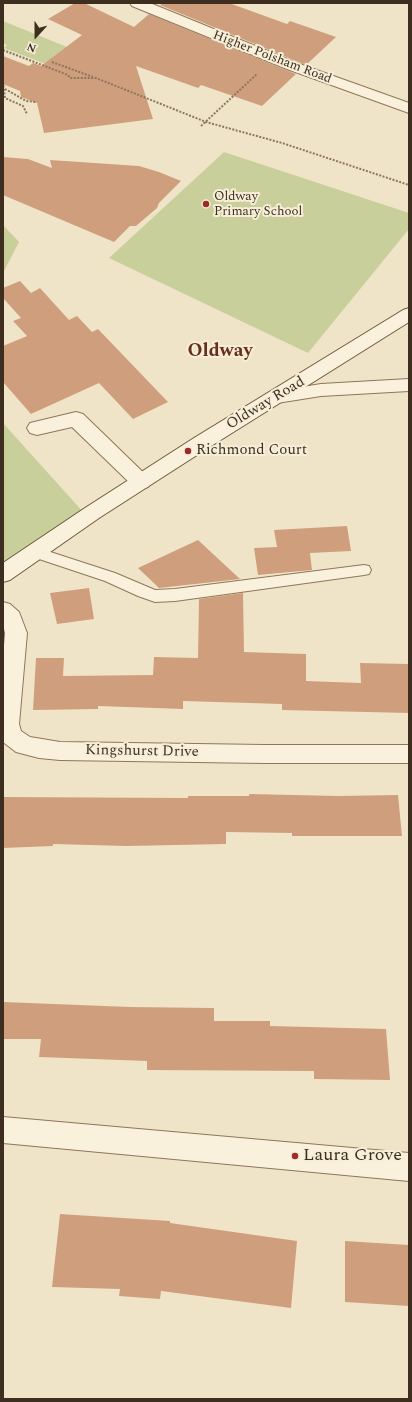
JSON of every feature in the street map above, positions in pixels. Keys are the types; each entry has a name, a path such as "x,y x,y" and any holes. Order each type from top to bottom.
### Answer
{"street":[{"name":"Higher Polsham Road","path":"148,5 274,59 409,108"},
{"name":"Oldway Road","path":"3,574 201,443 409,314"},
{"path":"277,397 321,390 409,385"},
{"path":"37,428 76,419 141,482"},
{"name":"Kingshurst Drive","path":"3,610 12,618 16,633 8,724 11,736 24,745 60,751 264,754 409,754"},
{"path":"3,1130 409,1168"}],"lane":[{"path":"35,552 110,577 155,596 175,595 364,570"}],"path":[{"path":"3,50 68,75 70,78 96,78"},
{"path":"201,126 274,59"},
{"path":"52,62 206,122 297,147 409,185"},
{"path":"4,82 5,98 23,106 27,114"},
{"path":"4,89 26,101 36,102"}],"green space":[{"path":"3,21 67,47 52,58 48,65 4,48 7,45 3,43"},
{"path":"224,152 409,213 409,229 308,353 109,258"},
{"path":"3,225 19,242 3,273"},
{"path":"3,423 85,514 3,566"}],"building":[{"path":"75,3 84,3 134,27 149,14 296,74 262,106 201,85 198,88 136,66 153,119 44,133 37,103 21,97 20,91 3,84 3,56 29,66 33,63 41,66 82,35 48,19"},
{"path":"163,3 229,3 287,24 290,21 336,37 306,65 160,5"},
{"path":"3,157 28,159 52,168 50,160 139,166 181,181 159,203 157,208 136,226 130,226 114,242 3,195"},
{"path":"20,281 31,293 40,288 69,320 77,316 92,332 98,329 168,402 133,419 99,383 31,414 3,382 3,346 27,336 13,321 21,318 3,298 3,288"},
{"path":"347,526 351,551 310,553 312,570 258,575 254,548 277,547 274,530"},
{"path":"198,540 240,579 159,588 138,568"},
{"path":"89,588 94,619 57,624 50,593"},
{"path":"243,593 244,652 306,654 306,681 361,683 360,663 409,664 409,713 282,710 282,704 183,701 183,709 98,706 98,709 33,710 36,658 64,658 63,676 153,675 154,657 198,658 199,599"},
{"path":"249,794 338,796 398,795 402,836 292,836 292,833 226,832 226,844 126,846 53,844 53,846 3,848 3,797 188,798 188,796 249,796"},
{"path":"3,1002 130,1007 214,1008 214,1021 270,1021 270,1026 386,1029 390,1080 314,1079 314,1071 147,1070 147,1061 39,1057 41,1039 3,1039"},
{"path":"60,1214 170,1221 170,1223 297,1241 291,1308 161,1291 160,1299 119,1296 120,1289 52,1287"},
{"path":"345,1241 409,1245 409,1306 345,1302"}],"place":[{"name":"Oldway Primary School","path":"206,204"},
{"name":"Richmond Court","path":"188,451"},
{"name":"Laura Grove","path":"295,1156"}],"district":[{"name":"Oldway","path":"220,352"}]}
